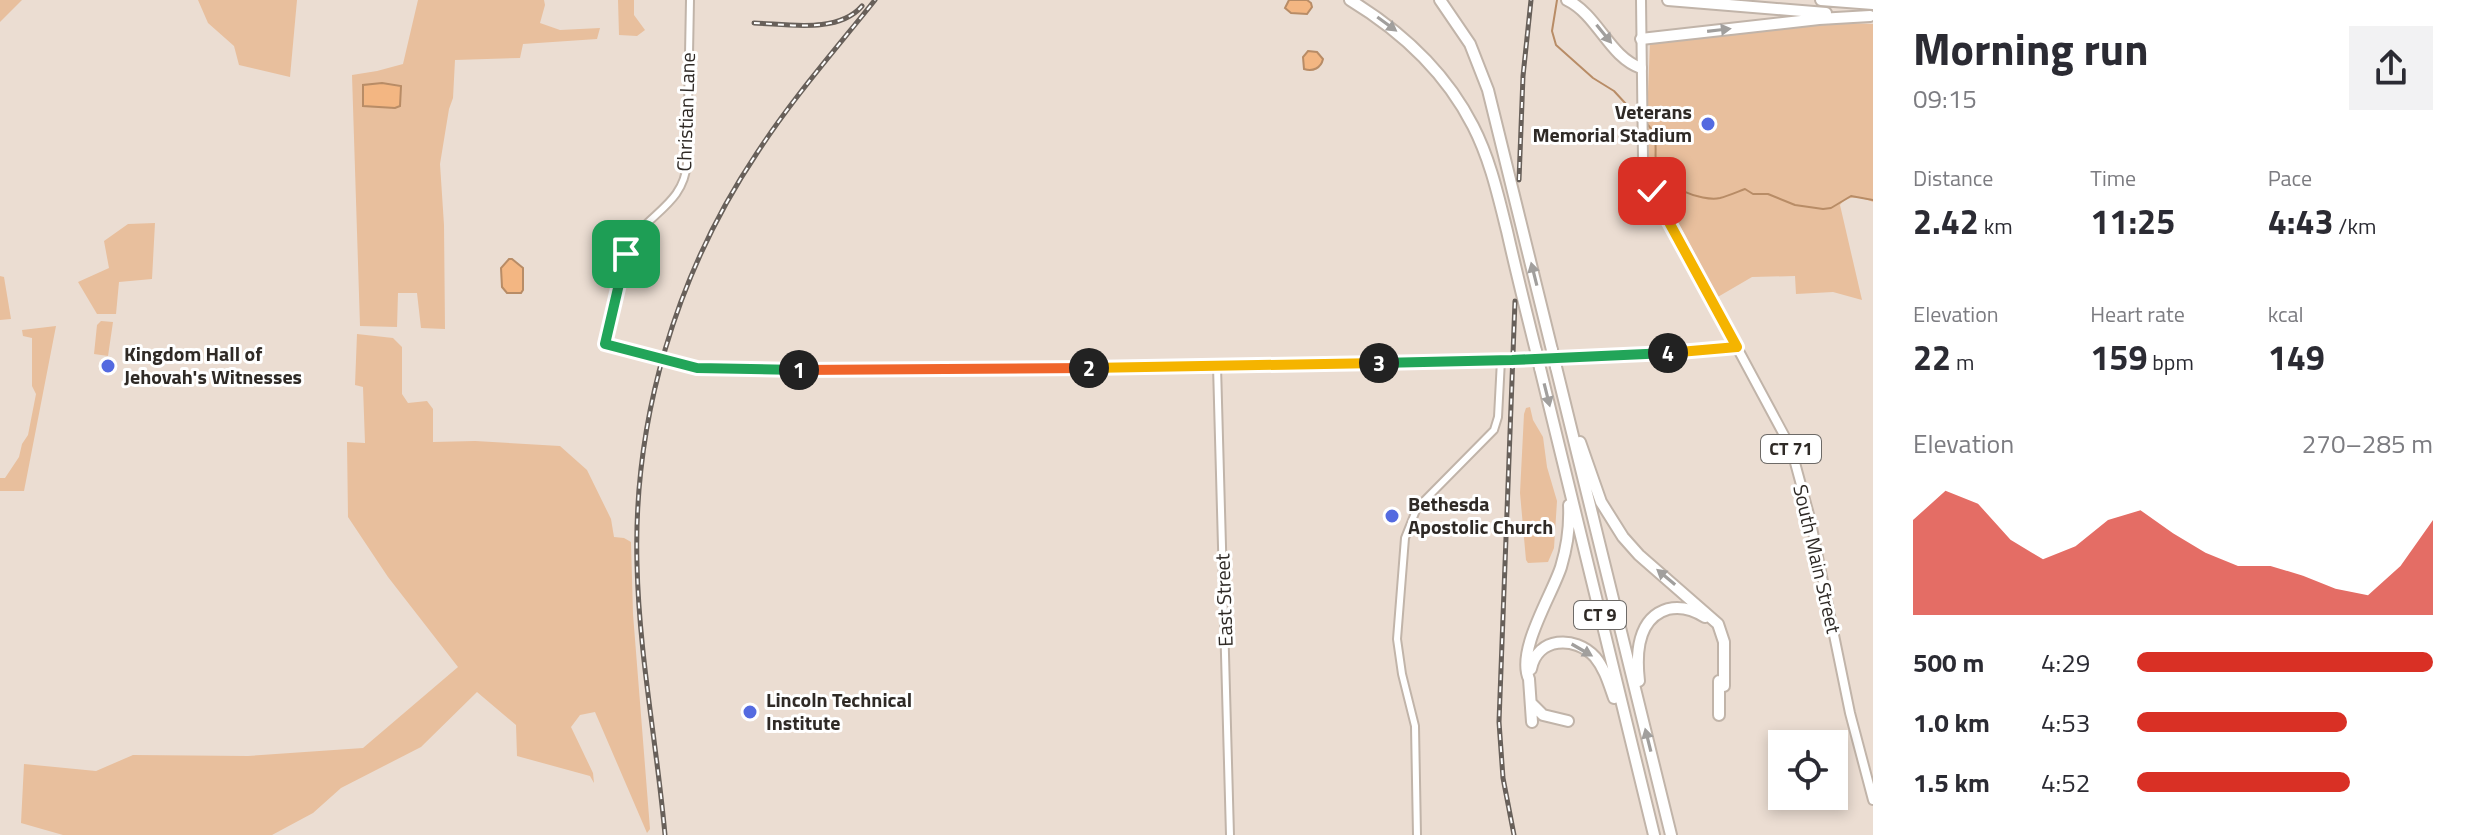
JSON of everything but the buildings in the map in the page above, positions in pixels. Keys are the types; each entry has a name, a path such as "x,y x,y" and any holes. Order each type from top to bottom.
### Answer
{"highway":[{"name":"CT 9","path":"1350,0 1387,25 1420,53 1448,86 1472,124 1493,175 1654,835"},
{"name":"CT 9","path":"1440,0 1459,25 1489,92 1671,835"},
{"path":"1567,0 1586,13 1626,60 1641,68"},
{"path":"1668,0 1872,16"},
{"path":"1821,0 1867,3"},
{"path":"1641,39 1872,16"},
{"path":"1563,394 1599,497 1617,530 1636,552 1707,612 1719,627 1724,643 1724,686"},
{"path":"1532,722 1526,669 1529,647 1566,548 1569,521 1566,475"},
{"path":"1640,707 1638,655 1643,632 1649,621 1660,613 1682,608 1703,616 1717,634 1719,715"},
{"path":"1529,679 1534,658 1548,645 1568,642 1586,650 1598,660 1606,675 1634,754"},
{"path":"1530,699 1543,715 1568,721"}],"main road":[{"name":"Christian Lane","path":"690,0 687,163 684,180 678,193 628,248 605,344 707,369 1217,366"},
{"name":"CT 71","path":"1641,4 1641,68"},
{"name":"South Main Street","path":"1641,68 1645,167 1652,191 1793,454 1810,519 1850,713 1873,800"},
{"path":"1217,366 1645,355 1737,347"},
{"path":"1417,835 1415,726 1398,645 1405,538 1417,508 1494,430 1498,417 1501,360"},
{"name":"East Street","path":"1217,366 1230,835"}],"shaded area":[{"path":"0,0 22,0 0,22"},
{"path":"198,0 297,0 290,77 239,65 234,46 208,23"},
{"path":"418,0 544,0 540,23 560,30 600,28 597,39 523,44 520,58 455,60 453,98 440,164 445,329 421,328 417,293 398,293 397,327 360,326 352,75 403,64"},
{"path":"618,0 634,0 634,15 645,30 637,36 619,35"},
{"path":"1289,0 1307,0 1312,7 1307,14 1291,13 1285,8"},
{"path":"1827,22 1873,24 1873,202 1851,198 1840,205 1862,300 1833,292 1796,294 1795,276 1752,277 1716,298 1656,183 1649,159 1650,43"},
{"path":"1308,51 1317,52 1323,59 1313,70 1304,69 1303,57"},
{"path":"382,83 401,86 400,106 363,106 363,85"},
{"path":"155,223 152,279 119,282 116,314 97,314 78,282 109,268 104,241 128,224"},
{"path":"509,259 523,268 521,293 507,293 502,287 501,268"},
{"path":"0,276 4,277 11,319 0,320"},
{"path":"101,321 113,322 108,356 94,354 97,325"},
{"path":"56,326 24,491 0,491 0,478 5,478 19,457 28,435 36,394 32,386 32,338 23,336 22,330"},
{"path":"357,334 393,338 402,347 402,394 408,403 427,401 433,409 433,442 560,446 587,470 611,519 614,537 631,542 633,614 650,829 647,833 595,712 580,715 571,727 593,773 594,783 590,776 517,756 516,725 477,692 421,747 341,788 313,813 272,835 63,835 21,823 24,764 96,771 133,755 248,756 363,748 458,667 388,577 348,517 347,442 365,443 363,387 355,385"},
{"path":"1530,407 1533,420 1543,437 1547,467 1557,501 1554,548 1548,562 1528,563 1526,560 1520,493 1524,414"}],"waterway":[{"path":"1557,0 1552,31 1556,45 1593,78 1614,91 1638,117"},
{"path":"1646,123 1655,138 1659,173 1673,186 1693,195 1712,199 1745,189 1795,205 1823,209 1831,208 1851,196 1873,200"}],"railway":[{"path":"665,835 641,632 637,564 643,456 665,350 682,298 728,199 785,113 875,0"},
{"path":"1519,180 1523,76 1531,0"},
{"path":"754,23 826,24 840,21 862,6"},
{"path":"1514,835 1503,778 1499,722 1515,301"}],"place":[{"name":"Veterans Memorial Stadium","path":"1708,124"},
{"name":"Kingdom Hall of Jehovah's Witnesses","path":"108,366"},
{"name":"Bethesda Apostolic Church","path":"1392,516"},
{"name":"Lincoln Technical Institute","path":"750,712"}],"route":[{"path":"626,254 605,344 697,368 988,370 1492,361 1645,355 1737,347 1652,191"}]}
